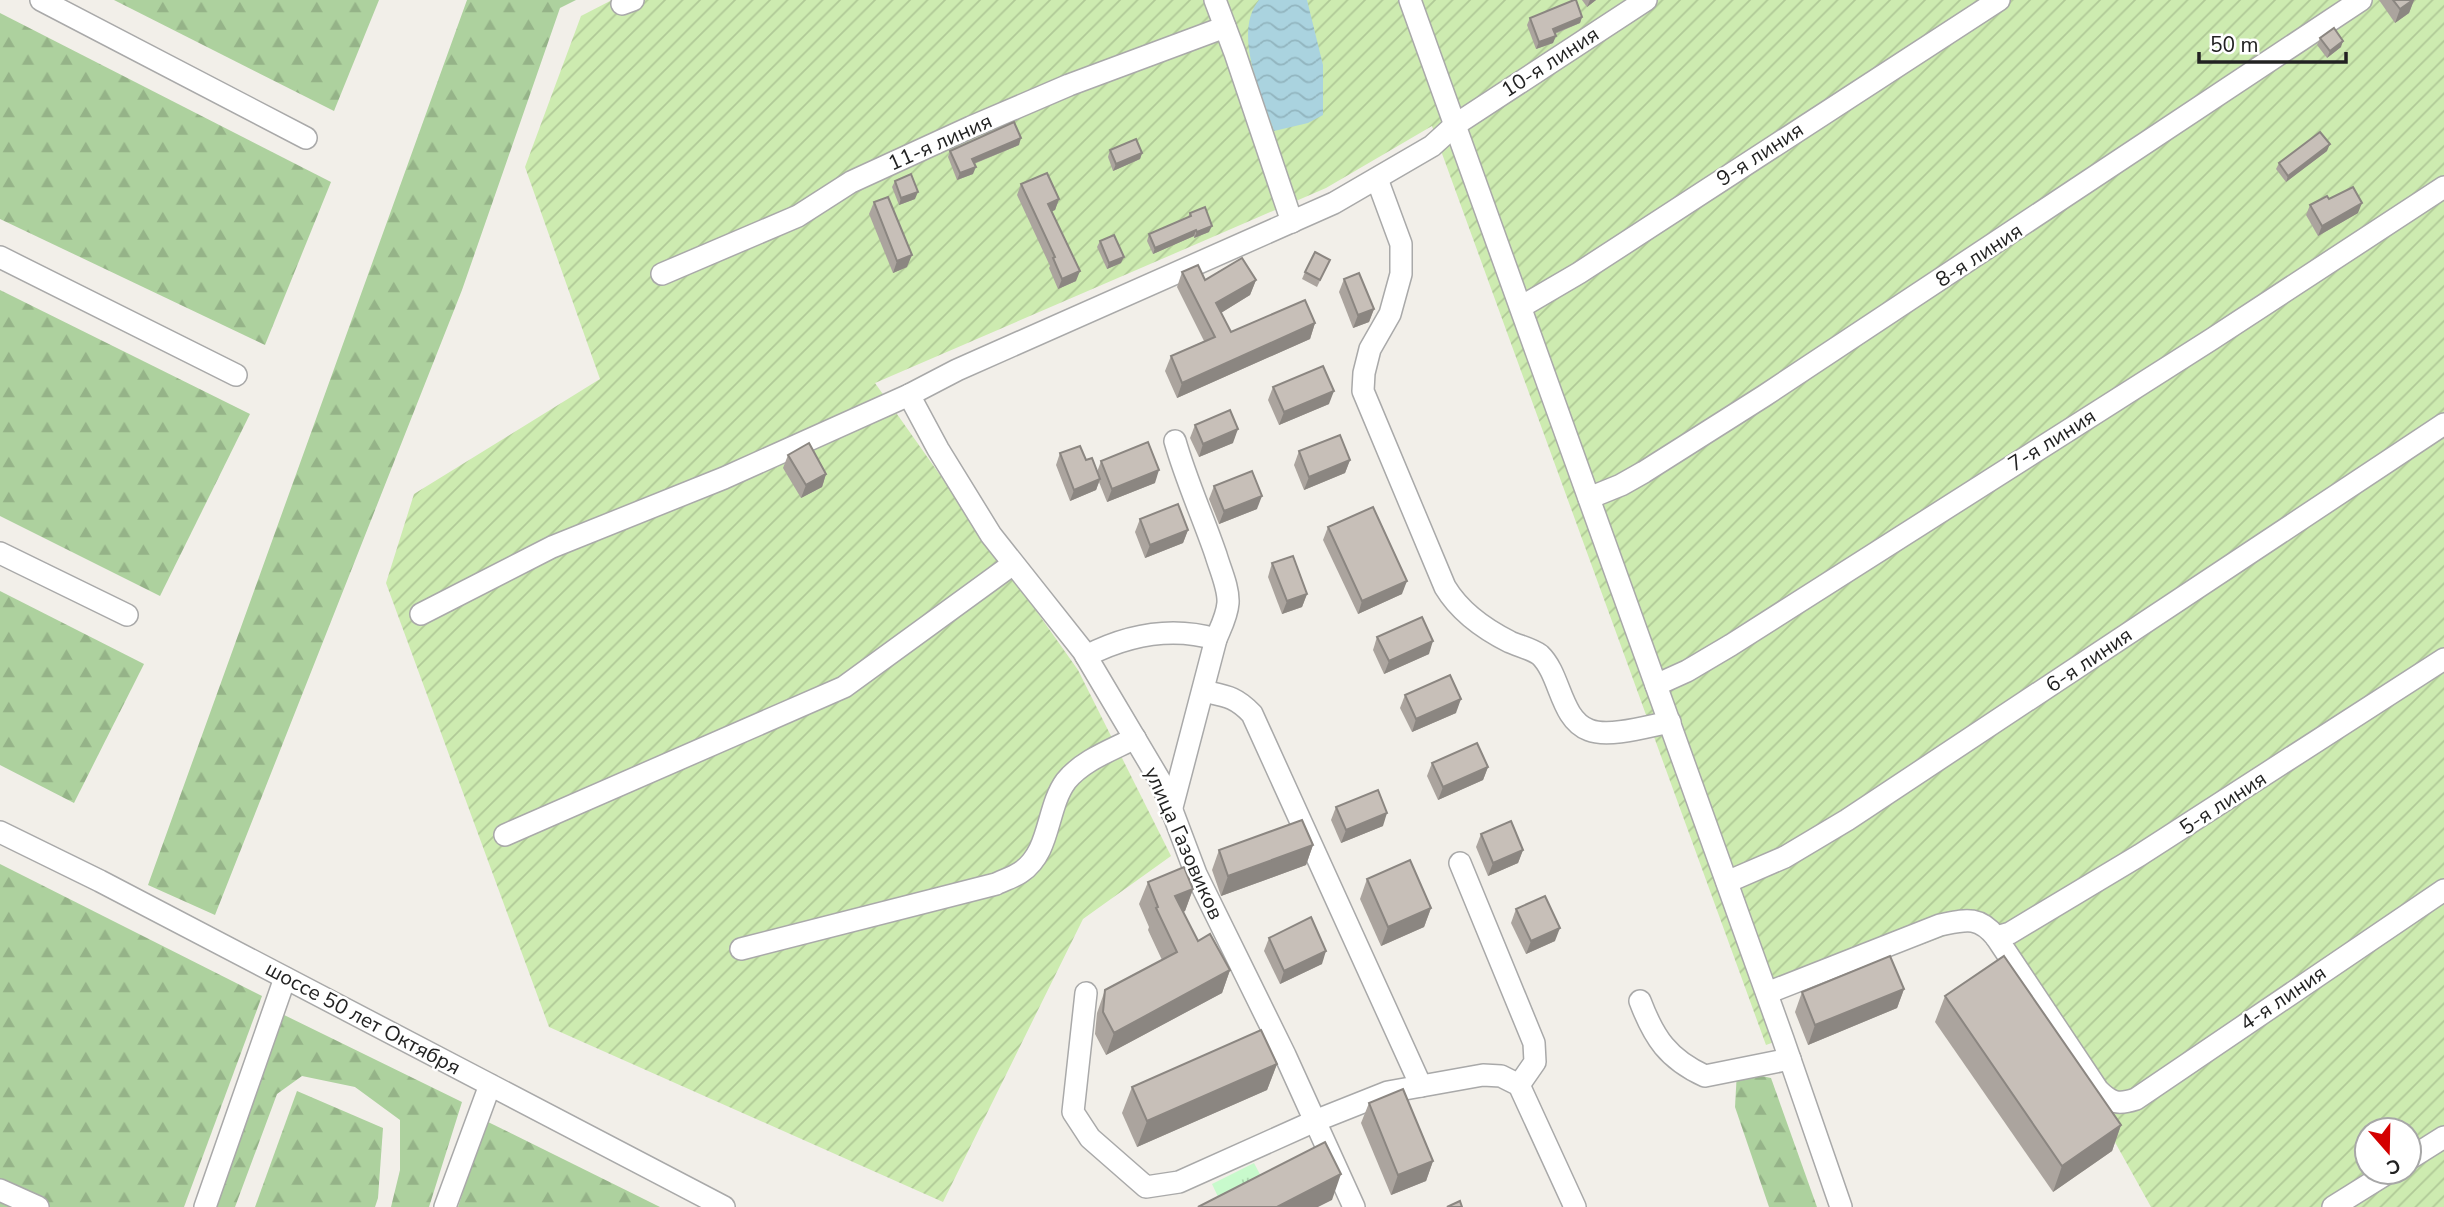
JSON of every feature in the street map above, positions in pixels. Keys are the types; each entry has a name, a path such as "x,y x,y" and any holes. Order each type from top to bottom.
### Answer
{"street":[{"path":"41,0 306,138"},
{"path":"1215,0 1292,222"},
{"path":"1410,0 1767,993 1841,1207"},
{"name":"10-я линия","path":"421,614 552,547 724,478 909,395 957,370 1334,203 1432,146 1455,125 1646,0"},
{"name":"9-я линия","path":"1521,307 1579,273 1999,0"},
{"name":"8-я линия","path":"1589,498 1644,472 1764,396 2361,0"},
{"name":"11-я линия","path":"662,274 798,216 851,182 971,127 1069,85 1225,27"},
{"path":"1377,179 1401,244 1401,274 1390,314 1370,349 1363,391 1445,587 1465,613 1508,641 1538,654 1552,671 1566,705 1587,730 1598,733 1618,732 1670,722"},
{"name":"7-я линия","path":"1656,685 1687,671 1731,645 2212,339 2444,187"},
{"path":"0,257 236,375"},
{"name":"улица Газовиков","path":"909,395 944,460 991,535 1086,656 1162,784 1196,874 1285,1055 1354,1207"},
{"name":"6-я линия","path":"1727,882 1785,857 1847,820 2444,424"},
{"path":"1171,811 1216,639 1225,620 1228,600 1202,514 1183,469 1175,441"},
{"path":"0,553 127,615"},
{"path":"505,835 844,687 1013,564"},
{"path":"1086,656 1121,640 1153,634 1192,632 1216,639"},
{"name":"5-я линия","path":"1996,937 2010,933 2140,855 2444,659"},
{"path":"1203,691 1230,696 1252,714 1421,1086"},
{"path":"741,949 996,884 1021,872 1033,861 1066,781 1084,764 1135,738"},
{"name":"шоссе 50 лет Октября","path":"0,832 100,881 724,1207"},
{"path":"1461,863 1534,1043 1535,1062 1519,1085"},
{"name":"4-я линия","path":"1996,937 2098,1090 2109,1101 2122,1104 2136,1100 2444,890"},
{"path":"1767,993 1940,925 1966,920 1980,922 1996,937"},
{"path":"205,1207 285,978"},
{"path":"1086,993 1073,1112 1090,1138 1146,1187 1179,1182 1315,1121 1388,1092 1483,1075 1501,1076 1519,1085 1575,1207"},
{"path":"1640,1001 1650,1026 1670,1055 1705,1076 1790,1059"},
{"path":"445,1207 490,1085"},
{"path":"2423,1150 2444,1137"},
{"path":"2333,1207 2367,1186"},
{"path":"0,1191 38,1207"}],"green space":[{"path":"114,0 379,0 334,111"},
{"path":"467,0 576,0 560,8 462,290 215,915 148,885"},
{"path":"612,0 2444,0 2444,1207 2151,1207 1991,919 1770,1001 1783,1039 1766,1045 1432,126 1326,188 875,383 1078,670 1171,856 1083,919 943,1202 549,1027 386,583 414,494 600,379 525,167 581,16"},
{"path":"0,13 331,182 265,345 0,219"},
{"path":"0,290 250,414 160,596 0,516"},
{"path":"0,591 144,664 74,803 0,765"},
{"path":"0,864 262,996 184,1207 0,1207"},
{"path":"278,1012 462,1102 429,1207 391,1207 400,1170 400,1120 355,1087 302,1076 277,1094 235,1207 206,1207"},
{"path":"1737,1071 1771,1078 1817,1207 1769,1207 1735,1107"},
{"path":"297,1091 383,1128 375,1207 255,1207"},
{"path":"486,1121 660,1207 458,1207"},
{"path":"1254,1163 1264,1182 1221,1203 1212,1184"}],"water":[{"path":"1259,0 1307,0 1323,65 1323,115 1308,123 1274,131 1257,82 1249,46 1251,14"}],"building":[{"path":"1574,0 1582,17 1553,29 1556,36 1539,42 1530,18"},
{"path":"2393,0 2413,0 2400,9"},
{"path":"2334,28 2343,41 2330,51 2320,38"},
{"path":"1014,122 1021,138 972,159 976,167 960,173 950,151"},
{"path":"2320,132 2330,144 2288,176 2279,163"},
{"path":"1136,139 1142,153 1116,164 1110,150"},
{"path":"1047,173 1059,199 1048,204 1080,271 1062,279 1053,258 1055,257 1021,184"},
{"path":"911,174 918,192 901,198 895,181"},
{"path":"2353,187 2362,203 2322,226 2310,205"},
{"path":"888,197 912,255 897,261 874,202"},
{"path":"1205,207 1212,226 1155,248 1149,234"},
{"path":"1114,235 1124,257 1109,263 1100,241"},
{"path":"1315,252 1330,260 1320,280 1305,272"},
{"path":"1242,258 1256,280 1216,303 1231,332 1305,300 1315,323 1182,383 1171,356 1215,337 1182,272 1198,265 1205,280"},
{"path":"1359,273 1374,309 1358,315 1344,279"},
{"path":"1323,366 1334,391 1284,412 1273,387"},
{"path":"1230,410 1238,429 1203,444 1195,425"},
{"path":"1340,435 1350,460 1309,477 1299,451"},
{"path":"1148,442 1159,470 1112,489 1101,461"},
{"path":"809,443 826,474 806,485 788,455"},
{"path":"1080,446 1086,460 1092,458 1100,479 1074,490 1060,453"},
{"path":"1252,471 1262,496 1224,511 1214,486"},
{"path":"1178,504 1188,530 1150,545 1140,519"},
{"path":"1373,507 1407,581 1362,601 1328,527"},
{"path":"1293,556 1307,594 1287,601 1272,563"},
{"path":"1422,617 1433,641 1389,661 1377,637"},
{"path":"1450,675 1461,699 1416,719 1405,695"},
{"path":"1477,743 1488,767 1443,787 1432,763"},
{"path":"1378,790 1387,813 1346,830 1336,807"},
{"path":"1302,820 1313,845 1228,876 1219,850"},
{"path":"1511,821 1523,850 1493,863 1481,834"},
{"path":"1410,860 1431,908 1388,927 1367,879"},
{"path":"1184,867 1193,889 1175,896 1198,941 1210,934 1230,970 1114,1033 1103,1012 1105,990 1177,952 1156,908 1158,907 1148,882"},
{"path":"1545,896 1560,928 1531,941 1516,909"},
{"path":"1311,917 1326,951 1284,971 1269,938"},
{"path":"1890,956 1904,989 1815,1025 1802,992"},
{"path":"2004,956 2121,1125 2062,1166 1945,996"},
{"path":"1261,1030 1277,1064 1147,1121 1132,1087"},
{"path":"1403,1089 1433,1161 1398,1175 1369,1103"},
{"path":"1325,1142 1341,1174 1277,1207 1198,1207"},
{"path":"1460,1201 1462,1207 1447,1207"}]}
